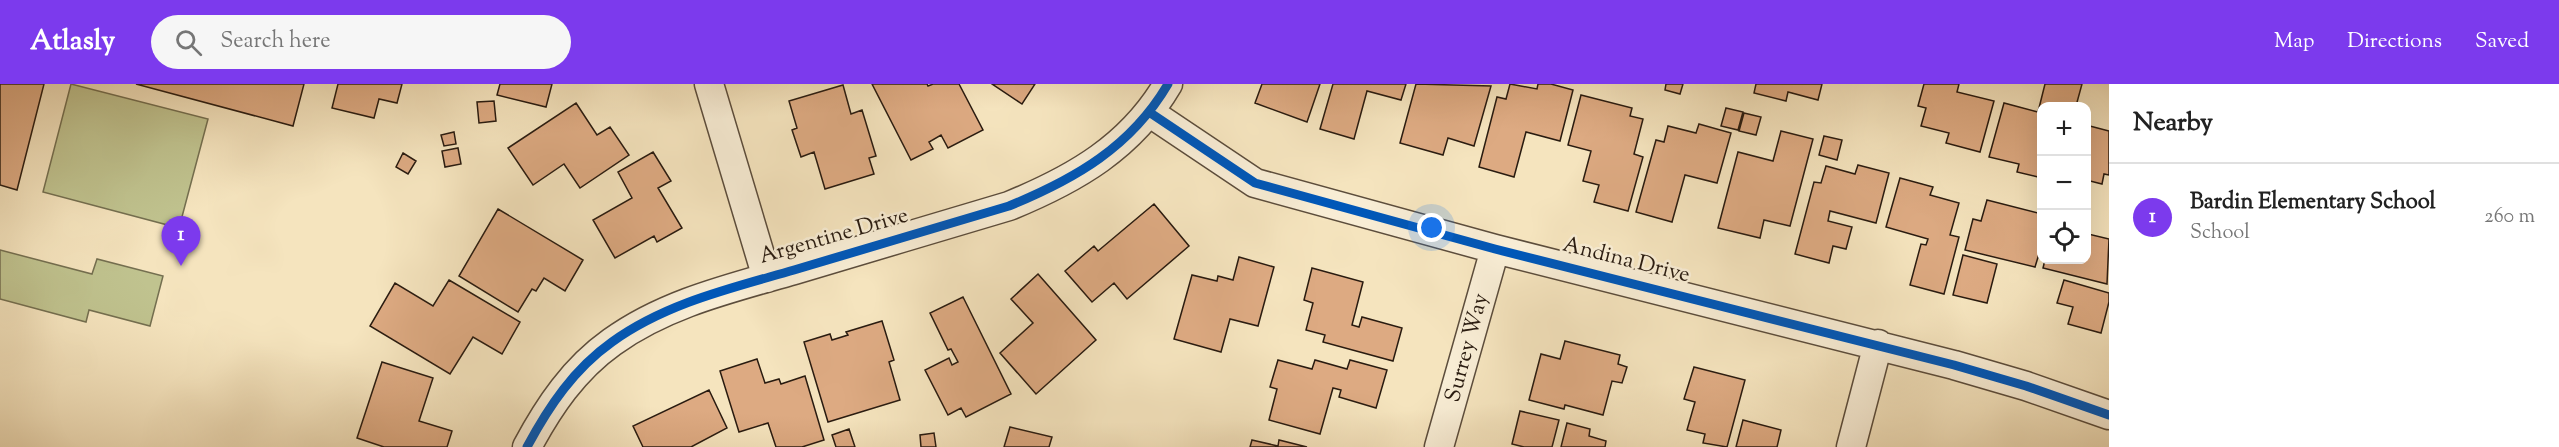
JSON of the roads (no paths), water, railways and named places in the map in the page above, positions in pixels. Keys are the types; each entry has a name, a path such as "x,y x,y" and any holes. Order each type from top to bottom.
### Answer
{"street":[{"path":"709,84 766,278"},
{"name":"Argentine Drive","path":"527,447 563,388 586,363 612,342 668,310 710,294 1009,206 1040,194 1092,165 1120,142 1149,112 1168,84"},
{"name":"Andina Drive","path":"1149,112 1255,183 1496,249 1878,344 2026,386 2109,415"},
{"name":"Surrey Way","path":"1439,447 1496,249"},
{"path":"1851,447 1878,344"}],"place":[{"name":"Bardin Elementary School","path":"181,266"}]}
